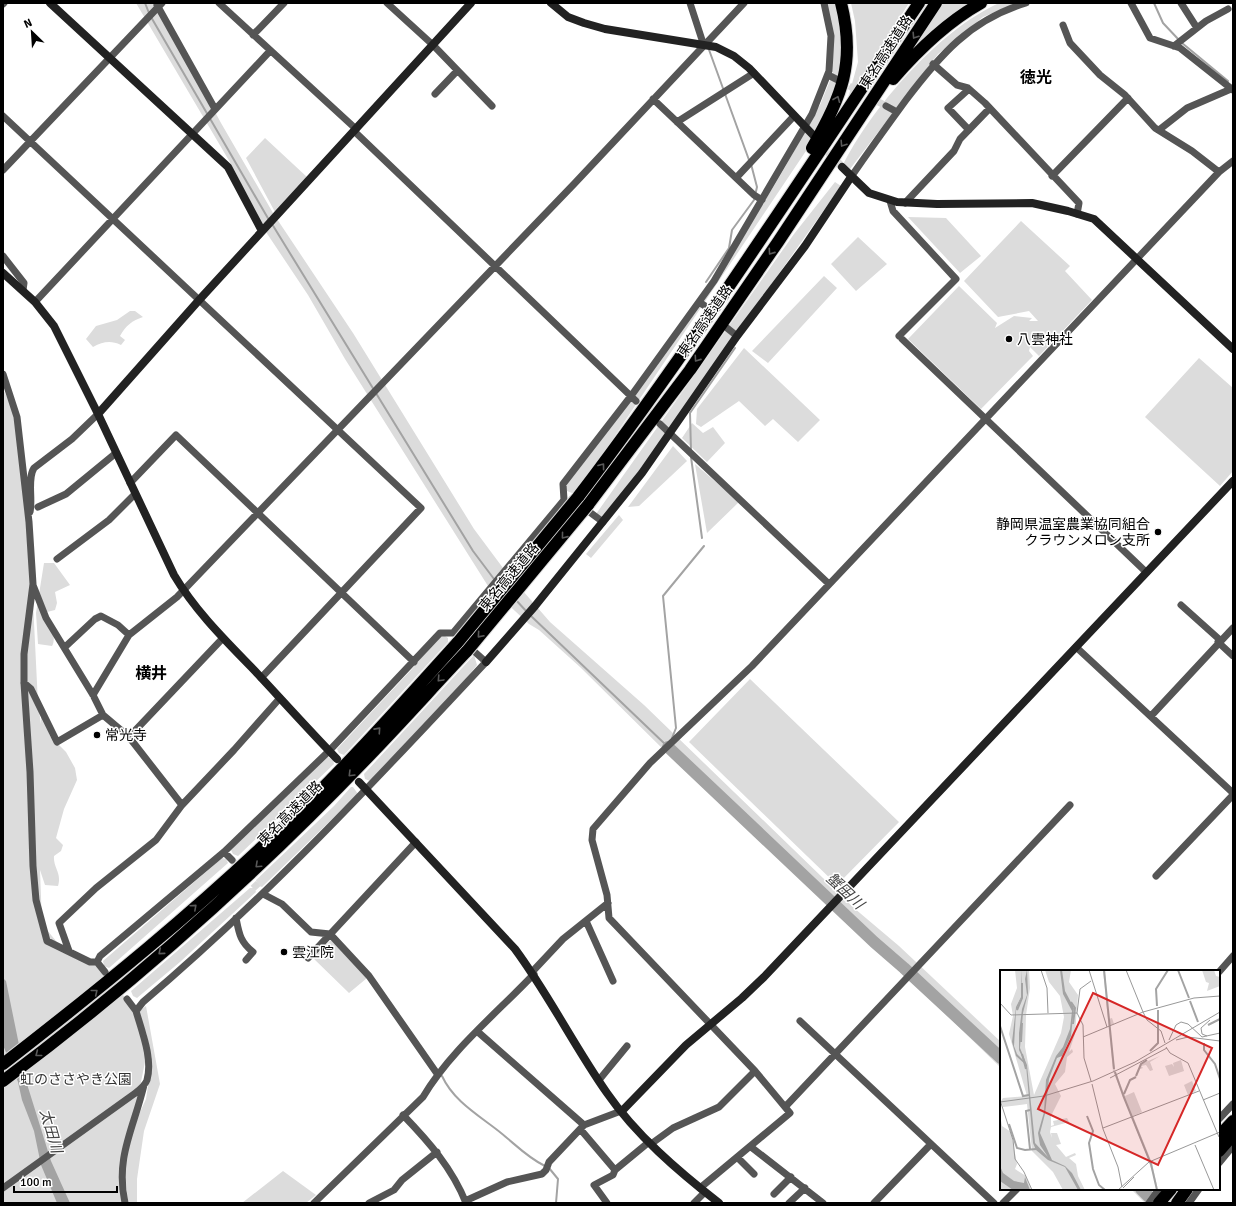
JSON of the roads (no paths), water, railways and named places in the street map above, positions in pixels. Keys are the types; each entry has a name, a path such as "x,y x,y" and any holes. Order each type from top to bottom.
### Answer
{"highway":[{"path":"734,278 776,212 824,128 840,91 846,68 848,49 848,36 841,3"},
{"name":"東名高速道路","path":"3,1064 131,963 287,823 359,751 455,637 578,497 636,421 919,3"},
{"name":"東名高速道路","path":"3,1081 140,971 257,866 367,758 467,651 588,505 690,370 936,3"},
{"path":"863,114 928,42 964,12 981,3"},
{"path":"1220,1135 1233,1121"},
{"path":"1220,1150 1233,1135"},
{"path":"1159,1203 1170,1190"},
{"path":"1168,1203 1177,1190"},
{"path":"1177,1203 1186,1190"},
{"path":"1183,1203 1190,1190"}],"street":[{"path":"50,3 108,58 228,166 262,231"},
{"path":"219,3 355,130 494,266 634,398"},
{"path":"253,35 284,3"},
{"path":"387,3 458,70 492,106"},
{"path":"29,522 32,501 31,473 34,468 72,440 98,414 200,299 471,3"},
{"path":"551,3 568,18 584,23 605,29 704,44 716,47 734,56 754,73 814,136"},
{"path":"690,3 704,44"},
{"path":"93,695 129,635 183,591 744,3"},
{"path":"455,637 502,575 564,500 563,484 634,398 698,302 714,281 762,200 812,114 828,75 831,36 824,3"},
{"path":"136,1011 143,1002 263,894 367,790 525,618 642,473 737,336 805,246 851,177 933,64 954,42 975,26 994,15 1026,3"},
{"path":"1131,3 1150,38 1174,46 1187,53 1232,89 1187,108 1159,130"},
{"path":"1181,3 1197,28"},
{"path":"3,170 31,142 158,4 215,109"},
{"path":"1174,46 1197,28 1228,9"},
{"path":"1063,24 1070,43 1100,75 1128,98 1159,130 1192,151 1219,172"},
{"path":"35,302 270,51"},
{"path":"933,64 957,85 969,89 989,108 1079,203 1077,214"},
{"path":"435,94 458,70"},
{"path":"677,122 754,73"},
{"path":"828,75 838,80"},
{"path":"969,89 948,108 969,130"},
{"path":"1052,176 1128,98"},
{"path":"653,99 754,195 762,200"},
{"path":"886,106 897,112"},
{"path":"905,203 954,151 960,139 989,108"},
{"path":"3,116 200,299 421,508 261,678"},
{"path":"736,178 794,116"},
{"path":"694,1203 702,1190 790,1113 786,1106 756,1071 609,918 608,903 592,840 593,829 650,763 752,666 1136,258 1219,172 1233,160"},
{"path":"842,167 869,193 890,201 905,203 1032,203 1068,210 1094,219 1233,349"},
{"path":"890,201 893,211 956,279 901,337 1146,572"},
{"path":"3,256 24,284 23,290"},
{"path":"3,273 35,302 54,326 98,414 174,576 183,591 223,638 337,759"},
{"path":"698,302 705,306"},
{"path":"728,328 737,336"},
{"path":"3,374 17,417 29,522 33,584 24,654 24,684 36,900 47,941 90,962 97,962"},
{"path":"660,424 829,584"},
{"path":"130,483 176,435 414,662"},
{"path":"38,507 66,494 116,453"},
{"path":"403,1115 437,1152 450,1169 466,1202 507,1182 542,1174 550,1162 583,1128 621,1111 686,1044 764,977 1233,481"},
{"path":"564,493 602,522"},
{"path":"57,559 109,520 135,494"},
{"path":"33,584 46,618 65,647 103,715 129,738 182,805"},
{"path":"1181,605 1233,656"},
{"path":"65,647 95,619 102,616 118,625 129,635"},
{"path":"1151,716 1219,641 1233,628"},
{"path":"97,962 100,956 224,852 329,750 440,633 455,637 486,662"},
{"path":"129,738 223,638"},
{"path":"1076,647 1233,794 1156,876"},
{"path":"24,684 31,689 57,742 103,715"},
{"path":"69,951 59,923 96,888 156,840 182,805 280,698"},
{"path":"359,782 498,929 533,973 599,1080 621,1111 650,1143 702,1190 719,1203"},
{"path":"786,1106 1070,805"},
{"path":"308,958 416,842"},
{"path":"224,852 232,860"},
{"path":"263,894 282,904 311,932 330,934 369,976 438,1075"},
{"path":"314,1203 423,1097 438,1075 533,973 551,949 608,903"},
{"path":"236,918 240,938 244,945 253,952 246,960"},
{"path":"586,922 613,981"},
{"path":"1220,971 1233,956"},
{"path":"97,962 105,972"},
{"path":"125,1203 121,1170 124,1149 147,1079 147,1052 136,1011 127,998"},
{"path":"800,1021 994,1203"},
{"path":"478,1032 583,1128 615,1170"},
{"path":"599,1080 628,1046"},
{"path":"607,1203 594,1185 613,1175 615,1170 650,1143 673,1128 719,1107 756,1071"},
{"path":"3,1188 134,1094 144,1085"},
{"path":"1220,1118 1233,1104"},
{"path":"874,1203 931,1144"},
{"path":"1220,1162 1233,1146"},
{"path":"751,1147 824,1203"},
{"path":"370,1203 394,1190 402,1180 437,1152"},
{"path":"738,1158 754,1174"},
{"path":"774,1194 791,1177"},
{"path":"789,1203 805,1188"},
{"path":"1004,1203 1016,1190"},
{"path":"1148,1203 1158,1190"},
{"path":"1189,1203 1198,1190"}],"waterway":[{"path":"145,3 149,13"},
{"path":"1154,3 1163,23 1179,40"},
{"path":"151,17 269,220"},
{"path":"1182,43 1228,81"},
{"path":"708,47 749,160"},
{"path":"706,282 729,248 732,230 754,200 757,187 751,164"},
{"path":"272,224 473,551 494,579"},
{"path":"691,451 690,413 735,348"},
{"path":"691,457 702,538"},
{"path":"672,738 676,728 663,596 704,546"},
{"path":"515,599 527,612"},
{"path":"530,615 666,745"},
{"name":"蟹田川","path":"668,747 874,942 1000,1057"},
{"path":"442,1076 453,1093 468,1108 528,1155 545,1166"},
{"path":"549,1168 558,1179 556,1203"},
{"name":"蟹田川","path":"1142,1190 1155,1203"}],"tunnel":[{"path":"840,81 886,106"},
{"path":"820,143 842,167"},
{"path":"232,860 263,894"}],"place":[{"name":"八雲神社","path":"1009,339"},
{"name":"静岡県温室農業協同組合 クラウンメロン支所","path":"1158,532"},
{"name":"常光寺","path":"97,735"},
{"name":"雲江院","path":"284,952"}],"district":[{"name":"徳光","path":"1036,78"},
{"name":"横井","path":"151,674"}],"park label":[{"name":"虹のささやき公園","path":"76,1079"}],"water label":[{"name":"太田川","path":"51,1131"}]}
